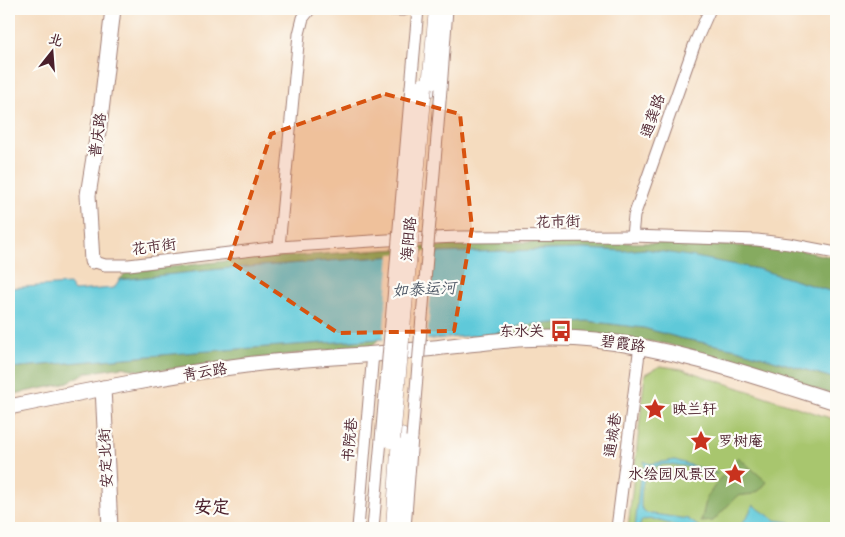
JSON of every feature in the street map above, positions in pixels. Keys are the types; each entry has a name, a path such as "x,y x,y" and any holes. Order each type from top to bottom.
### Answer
{"main road":[{"name":"海阳路","path":"427,87 428,9"},
{"name":"海阳路","path":"384,528 396,438 427,87 438,9"},
{"name":"海阳路","path":"394,528 396,438"}],"street":[{"name":"普庆路","path":"92,261 88,195 100,120 113,9"},
{"path":"279,247 298,34 303,18 310,9"},
{"path":"370,9 406,9"},
{"path":"418,9 427,87"},
{"path":"427,87 447,9"},
{"name":"通龚路","path":"632,236 634,216 695,43 710,9"},
{"name":"花市街","path":"92,261 105,265 129,265 279,247 414,239 632,236 757,240 836,253"},
{"name":"碧霞路","path":"403,351 530,337 593,340 640,345 718,364 836,402"},
{"name":"通城巷","path":"617,528 640,345"},
{"name":"青云路","path":"9,407 103,388 245,365 403,351"},
{"name":"书院巷","path":"358,528 373,354"},
{"name":"安定北街","path":"103,388 110,528"},
{"path":"373,528 396,438"},
{"path":"396,438 406,528"}],"highlighted area":[{"path":"385,94 460,114 472,228 454,331 338,333 229,261 271,134"}],"green space":[{"path":"502,242 684,243 794,249 836,258 836,293 758,269 645,249 623,251 584,249 438,253 221,269 119,280 127,272 234,260"},
{"path":"587,321 644,328 680,338 737,349 836,379 836,395 667,344 613,336 494,334 521,325"},
{"path":"379,339 372,346 146,372 122,367 86,373 64,384 9,395 9,368"},
{"name":"水绘园风景区","path":"660,366 682,369 836,420 836,528 628,528 645,374"},
{"path":"738,457 767,482 760,490 753,494 737,496 713,521 701,522 707,497"}],"water":[{"name":"如泰运河","path":"584,249 623,251 645,249 695,257 758,269 836,293 836,379 737,349 680,338 644,328 587,321 521,325 494,334 407,341 379,339 9,368 9,288 69,284 74,291 114,288 119,280 221,269 438,253"},
{"path":"675,460 718,474 668,464 651,469 645,476 642,487 641,507 646,513 688,519 701,528 683,528 653,519 642,520 639,528 635,528 640,478 645,469 644,461 650,464"},
{"path":"753,505 775,520 790,522 796,528 738,528 747,517"}],"pier":[{"path":"434,251 427,342 383,342 390,254"}],"place":[{"name":"东水关","path":"561,331"},
{"name":"映兰轩","path":"655,409"},
{"name":"罗树庵","path":"701,441"},
{"name":"水绘园风景区","path":"735,474"}],"district":[{"name":"安定","path":"212,507"}]}
